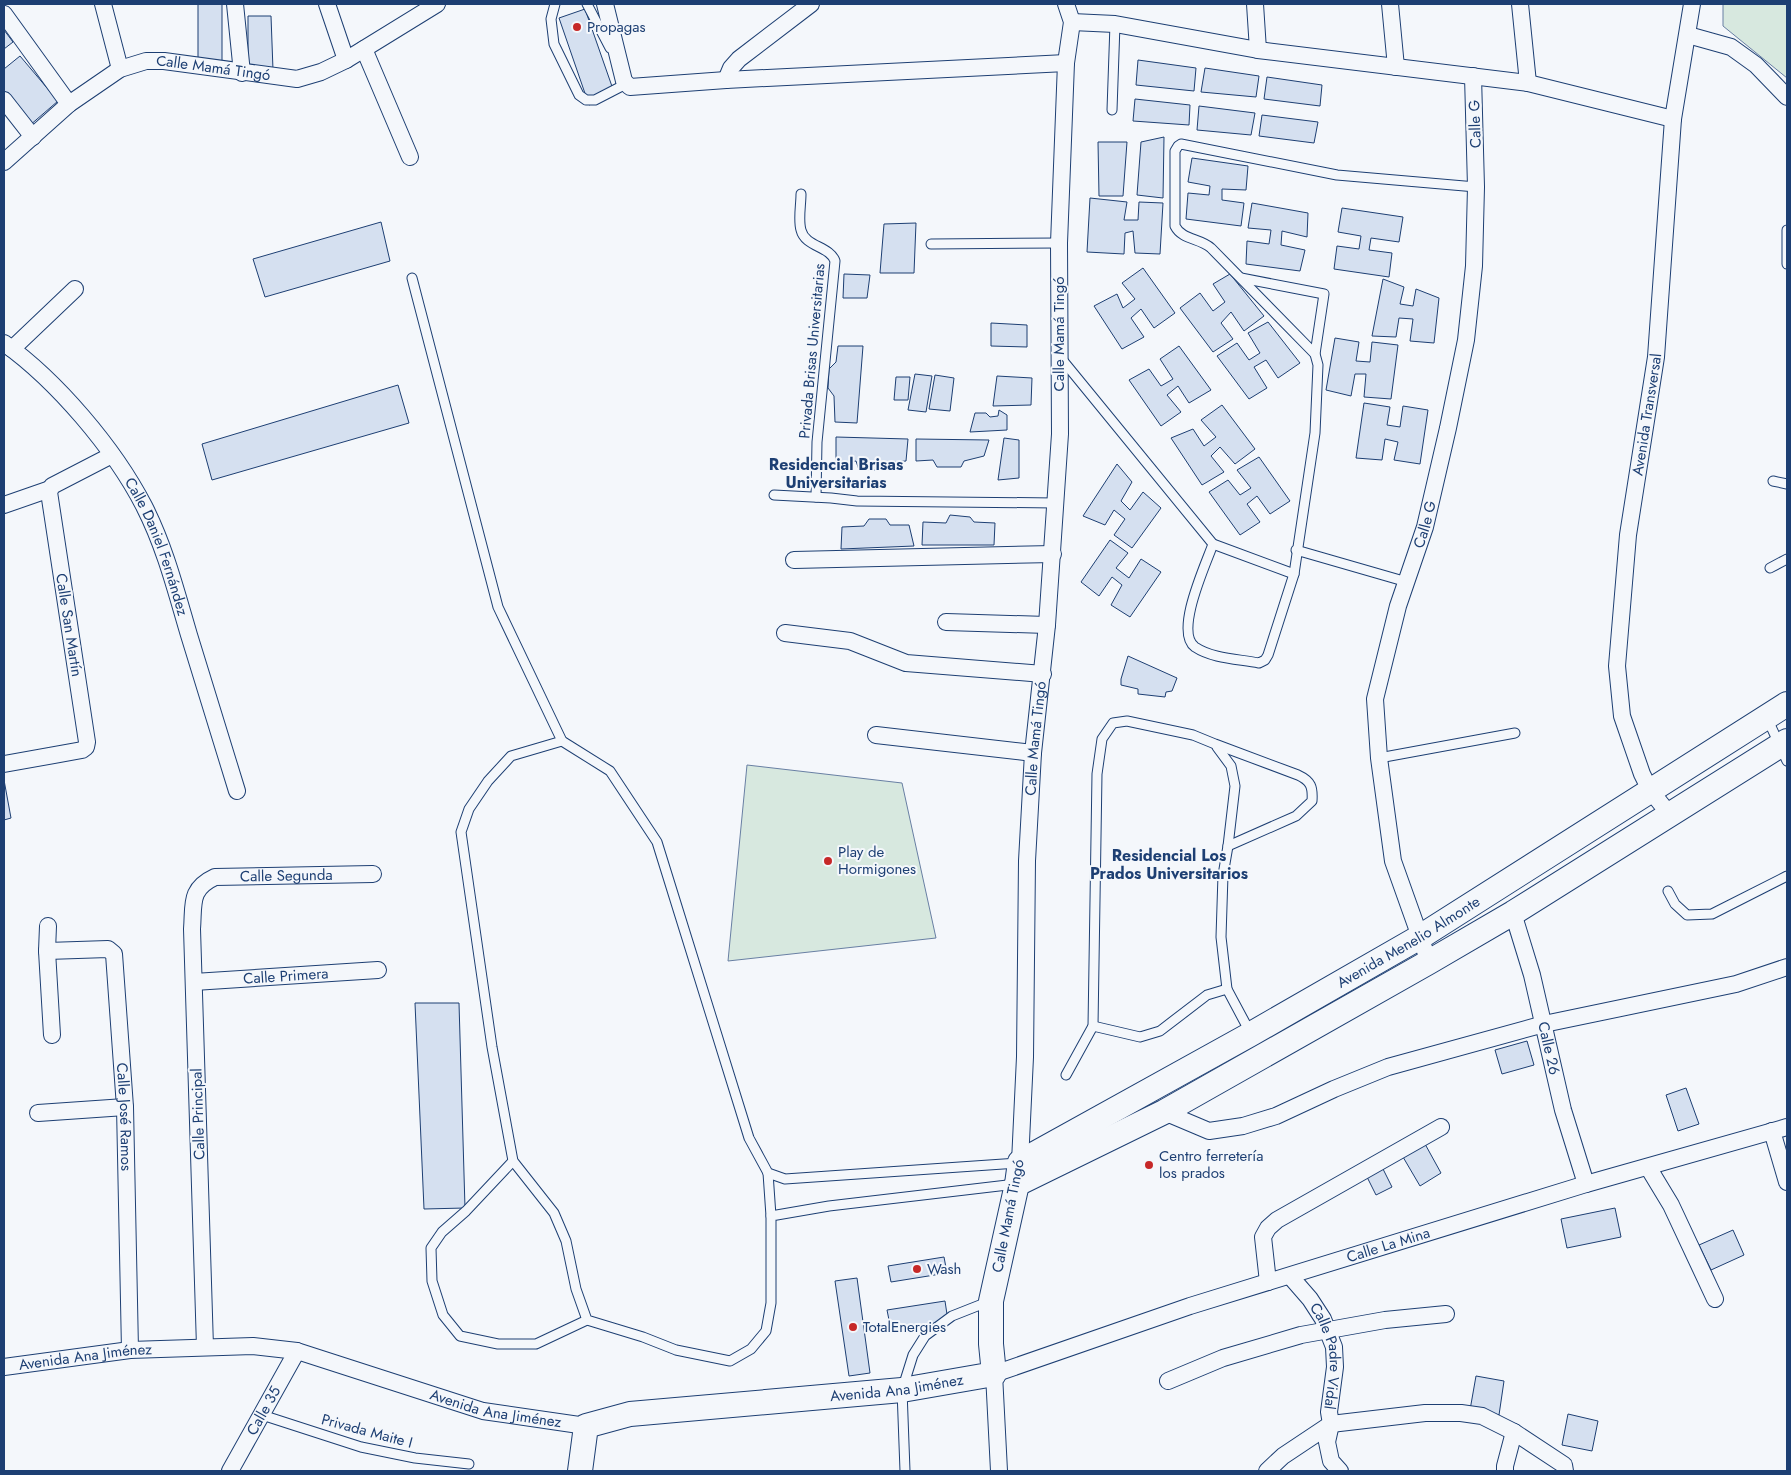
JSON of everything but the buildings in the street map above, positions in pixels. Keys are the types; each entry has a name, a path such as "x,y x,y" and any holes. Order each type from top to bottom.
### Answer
{"street":[{"path":"103,4 120,69"},
{"path":"235,4 242,73"},
{"path":"327,4 346,60"},
{"name":"Calle Mamá Tingó","path":"4,162 69,104 120,69 146,61 164,61 297,79 321,72 346,60 437,4"},
{"path":"605,4 621,68 626,84 630,87 726,80 1066,63"},
{"path":"726,80 731,68 739,59 811,4"},
{"name":"Calle Mamá Tingó","path":"998,1471 991,1301 1018,1173 1026,1057 1028,860 1034,753 1047,625 1060,434 1059,243 1066,63 1072,22 1066,4"},
{"path":"1255,4 1258,50"},
{"path":"1390,4 1396,67"},
{"path":"1520,4 1528,83"},
{"name":"Avenida Transversal","path":"1670,815 1650,790 1642,774 1622,716 1617,666 1628,535 1656,357 1673,119 1692,4"},
{"path":"4,14 69,104"},
{"path":"1072,22 1115,24 1258,50 1528,83 1673,119"},
{"path":"1688,35 1731,47 1756,65 1787,97"},
{"path":"364,49 410,157"},
{"name":"Calle G","path":"1429,962 1393,861 1379,758 1375,698 1398,606 1425,527 1466,340 1474,266 1476,187 1473,76"},
{"path":"4,100 32,137"},
{"path":"8,346 75,289"},
{"name":"Calle Daniel Fernández","path":"8,346 50,382 97,436 141,502 166,557 237,791"},
{"path":"4,505 50,489 52,486 112,456"},
{"name":"Calle San Martín","path":"4,764 82,750 86,747 87,742 50,489"},
{"path":"794,560 1052,554"},
{"path":"946,622 1047,625"},
{"path":"785,633 850,642 906,663 1043,674"},
{"name":"Avenida Menelio Almonte","path":"1018,1173 1251,1034 1420,937 1787,704"},
{"path":"876,735 1034,753"},
{"name":"Avenida Menelio Almonte","path":"1018,1173 1164,1112 1513,913 1670,815 1785,749"},
{"name":"Calle Segunda","path":"202,883 215,877 373,874"},
{"name":"Calle Principal","path":"202,883 194,897 192,929 205,1347"},
{"name":"Calle 26","path":"1513,913 1532,975 1563,1110 1586,1184"},
{"path":"48,926 47,951 52,1035"},
{"name":"Calle José Ramos","path":"47,951 108,949 114,954 125,1107 130,1350"},
{"path":"1164,1112 1209,1131 1243,1126 1276,1116 1388,1067 1544,1024 1736,984 1787,967"},
{"name":"Calle Primera","path":"194,982 378,970"},
{"path":"38,1113 125,1107"},
{"path":"1268,1282 1264,1237 1268,1228 1277,1220 1441,1127"},
{"path":"1780,1129 1787,1182"},
{"name":"Calle La Mina","path":"994,1374 1190,1306 1586,1184 1780,1129"},
{"path":"1648,1167 1671,1206 1715,1299"},
{"name":"Calle Padre Vidal","path":"1290,1276 1310,1299 1323,1319 1334,1347 1335,1367 1329,1400 1331,1424 1327,1442 1331,1461 1340,1471"},
{"path":"1168,1381 1223,1358 1301,1335 1386,1320 1446,1314"},
{"name":"Avenida Ana Jiménez","path":"4,1368 130,1350 253,1346 297,1351 483,1411 586,1426 630,1414 660,1410 763,1403 902,1390 994,1374"},
{"name":"Calle 35","path":"230,1471 297,1351"},
{"path":"1267,1471 1284,1456 1331,1424 1424,1413 1461,1412 1482,1416 1514,1432 1564,1465 1564,1471"},
{"path":"580,1471 586,1426"},
{"path":"1505,1471 1504,1466 1514,1432"}],"lane":[{"path":"555,4 551,19 554,44 579,95 586,100 595,100 626,84"},
{"path":"587,4 621,68"},
{"path":"1112,110 1115,24"},
{"path":"1316,354 1206,243 1182,235 1175,226 1175,151 1178,146 1181,144 1337,175 1476,187"},
{"name":"Privada Brisas Universitarias","path":"801,194 800,229 817,246 830,254 835,261 817,442 816,497"},
{"path":"1787,230 1787,264"},
{"path":"931,244 1059,243"},
{"path":"412,278 498,606 562,741 610,771 657,842 749,1138 768,1173 771,1216 771,1303 766,1331 751,1349 730,1361 676,1350 643,1337 587,1320 536,1344 498,1344 460,1336 443,1315 432,1281 431,1248 442,1232 466,1211 513,1162"},
{"path":"1213,544 1189,610 1189,639 1194,646 1208,653 1260,663 1265,660 1268,654 1294,574 1296,550 1315,433 1318,365 1316,354 1324,294 1241,278"},
{"path":"1059,356 1213,544 1294,574"},
{"path":"1773,481 1787,484"},
{"path":"774,495 857,501 1055,503"},
{"path":"1296,550 1407,582"},
{"path":"1770,568 1787,559"},
{"path":"1767,717 1785,749"},
{"path":"1066,1076 1093,1026 1097,774 1102,739 1113,723 1127,721 1193,735 1298,775 1310,783 1312,801 1296,816 1228,846"},
{"path":"1379,758 1515,733"},
{"path":"562,741 511,756 488,781 469,809 461,832 492,1046 513,1162 554,1213 566,1241 576,1289 587,1320"},
{"path":"1215,744 1222,751 1231,766 1235,786 1223,875 1221,937 1227,990 1251,1034"},
{"path":"1668,892 1675,904 1687,915 1712,914 1787,876"},
{"path":"1093,1026 1117,1030 1140,1037 1160,1031 1207,995 1227,990"},
{"path":"768,1173 785,1179 1018,1173"},
{"path":"771,1216 1018,1173"},
{"path":"905,1471 902,1390 912,1355 925,1336 952,1316 991,1301"},
{"name":"Privada Maite I","path":"262,1414 362,1447 415,1458 469,1464"}],"shaded area":[{"path":"1723,4 1787,4 1787,78 1723,26"},
{"name":"Play de Hormigones","path":"747,765 902,783 936,938 728,961"}],"place":[{"name":"Propagas","path":"577,27"},
{"name":"Play de Hormigones","path":"828,861"},
{"name":"Centro ferretería los prados","path":"1149,1165"},
{"name":"Wash","path":"917,1269"},
{"name":"TotalEnergies","path":"853,1327"}],"district":[{"name":"Residencial Brisas Universitarias","path":"836,473"},
{"name":"Residencial Los Prados Universitarios","path":"1169,864"}]}
